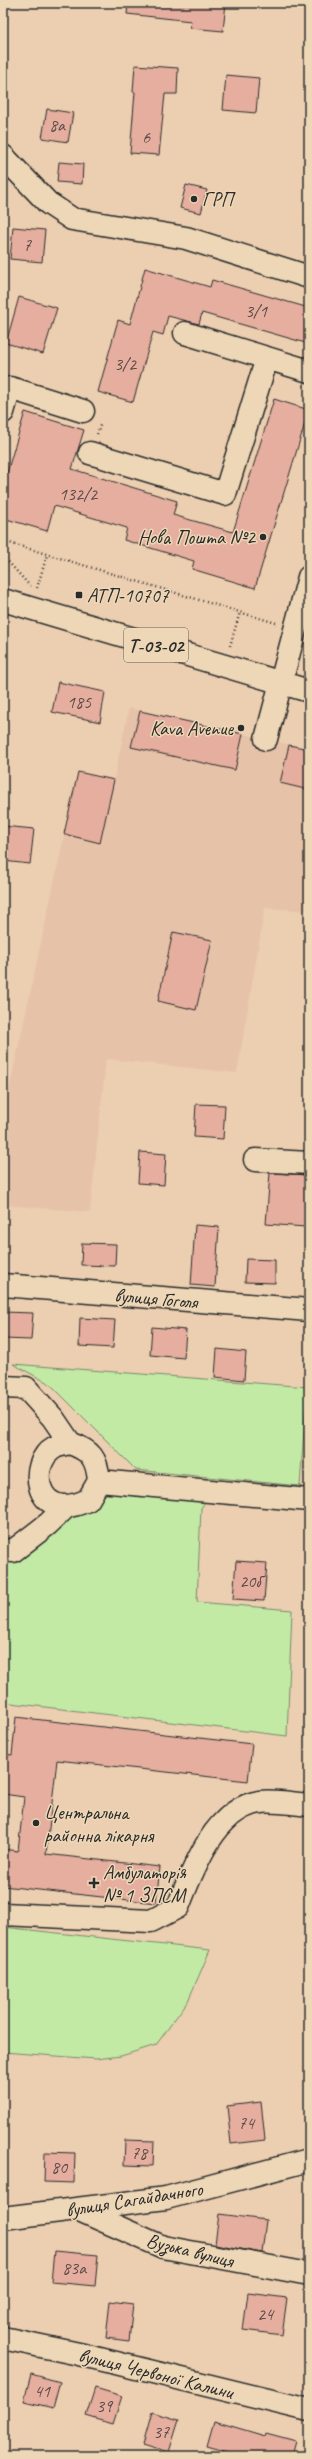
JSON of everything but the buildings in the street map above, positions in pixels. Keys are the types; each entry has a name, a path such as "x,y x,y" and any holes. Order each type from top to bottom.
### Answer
{"street":[{"path":"3,156 48,203 72,219 186,238 309,277"},
{"path":"185,333 309,371"},
{"path":"90,453 225,494 267,358"},
{"path":"3,412 10,388 83,411"},
{"path":"266,739 309,577"},
{"name":"Т-03-02","path":"3,600 309,691"},
{"path":"255,1160 309,1163"},
{"name":"вулиця Гоголя","path":"3,1285 309,1310"},
{"path":"3,1387 26,1388 53,1418 70,1443 85,1449 95,1461 99,1481 88,1500 66,1507 48,1524 13,1551 3,1550"},
{"path":"66,1507 55,1504 44,1496 39,1488 40,1469 46,1454 55,1447 70,1443"},
{"path":"99,1481 309,1500"},
{"path":"3,1914 151,1921 178,1907 198,1857 222,1823 238,1809 260,1802 309,1805"},
{"name":"вулиця Сагайдачного","path":"3,2218 166,2198 309,2160"},
{"name":"Вузька вулиця","path":"77,2209 163,2247 309,2274"},
{"name":"вулиця Червоної Калини","path":"3,2338 79,2354 309,2410"}],"path":[{"path":"3,541 295,628"},
{"path":"3,556 36,592 47,555"},
{"path":"225,665 240,612"}],"shaded area":[{"path":"129,708 309,749 309,911 265,908 237,1073 106,1059 90,1212 3,1205 3,1118 78,772 114,779"}],"green space":[{"path":"13,1364 307,1387 300,1486 136,1470 50,1384"},
{"path":"110,1490 207,1499 201,1508 197,1602 292,1610 287,1736 3,1702 3,1559 12,1559"},
{"path":"3,1927 210,1950 188,2001 156,2045 121,2056 96,2059 3,2052"}],"place":[{"name":"ГРП","path":"194,199"},
{"name":"Нова Пошта №2","path":"263,537"},
{"name":"АТП-10707","path":"79,595"},
{"name":"Kava Avenue","path":"241,728"},
{"name":"Центральна районна лікарня","path":"36,1823"},
{"name":"Амбулаторія № 1 ЗПСМ","path":"94,1883"}]}
